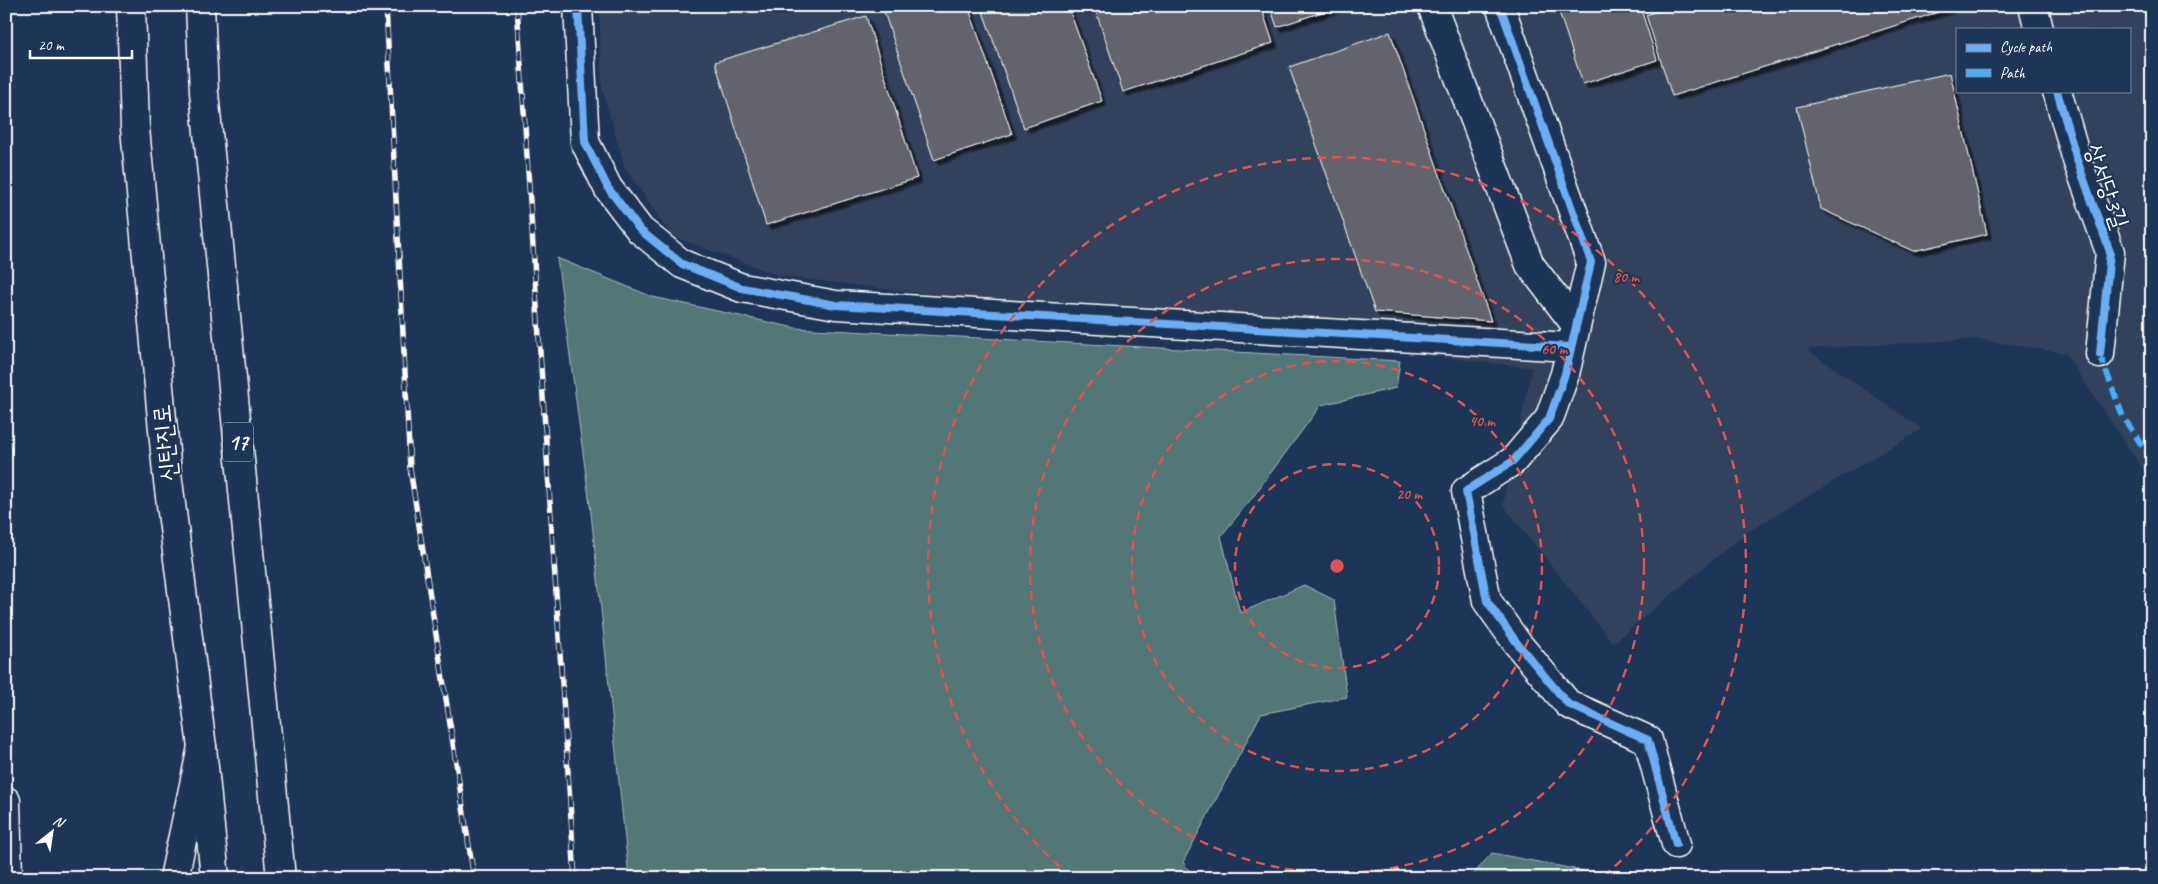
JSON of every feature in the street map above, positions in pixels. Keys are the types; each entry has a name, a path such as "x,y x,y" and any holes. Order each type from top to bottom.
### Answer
{"main road":[{"name":"신탄진로","path":"131,6 135,128 166,463 202,747 214,878"},
{"name":"17","path":"200,6 204,92 281,878"},
{"path":"578,6 585,142 608,188 640,230 682,264 742,288 836,305 1574,336"},
{"path":"1432,6 1530,266 1574,336"},
{"path":"1500,6 1591,262 1565,374 1549,419 1513,461 1466,491 1486,601 1517,643 1568,704 1648,740 1676,844"},
{"path":"2033,6 2039,28"},
{"name":"상서당3길","path":"2057,92 2077,160 2110,252 2100,354"},
{"path":"174,878 202,747"},
{"path":"6,801 8,878"}],"shaded area":[{"path":"599,6 2152,6 2152,483 2065,353 1975,339 1806,349 1922,429 1744,534 1613,643 1503,505 1532,368 780,276 672,236 625,168 602,88"}],"green space":[{"path":"557,258 653,297 795,328 1400,361 1396,388 1321,405 1252,498 1221,536 1240,613 1304,585 1334,600 1347,697 1261,714 1183,862 1195,878 629,878 591,513"},
{"path":"1492,853 1615,877 1615,878 1470,878"}],"building":[{"path":"882,6 968,6 1012,134 934,160"},
{"path":"981,6 1068,6 1102,101 1024,128"},
{"path":"1094,6 1261,6 1273,43 1123,92"},
{"path":"1270,6 1340,6 1277,27"},
{"path":"1557,6 1640,6 1657,60 1583,84"},
{"path":"1673,6 1950,6 1951,8 1672,96 1646,15"},
{"path":"866,16 917,178 766,225 715,62"},
{"path":"1390,32 1491,321 1375,312 1289,67"},
{"path":"1950,73 1987,234 1913,251 1821,209 1797,107"}],"railway":[{"path":"386,6 410,468 474,878"},
{"path":"517,6 575,878"}],"marked path":[{"path":"2100,354 2123,417 2152,460"}],"cycle path":[{"path":"578,6 585,142 608,188 640,230 682,264 742,288 836,305 1571,347"},
{"path":"1500,6 1591,262 1565,374 1549,419 1513,461 1466,491 1487,601 1517,643 1568,704 1648,740 1676,844"},
{"path":"2057,92 2077,160 2110,252 2100,354"}]}
